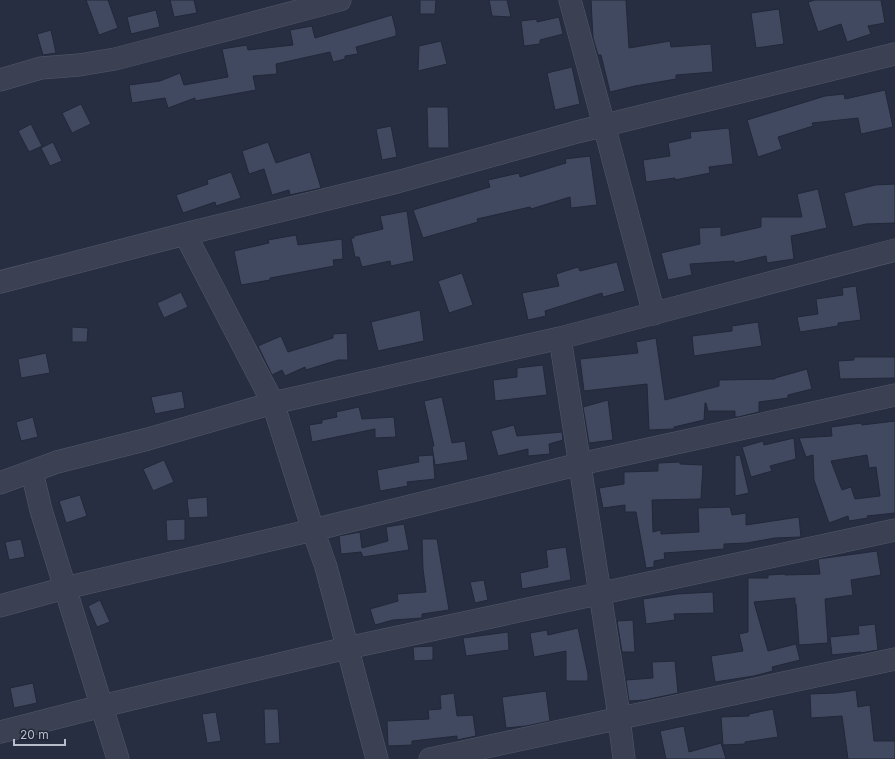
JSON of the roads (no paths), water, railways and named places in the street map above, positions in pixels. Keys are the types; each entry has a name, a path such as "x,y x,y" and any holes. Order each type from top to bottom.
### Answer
{"street":[{"path":"0,80 42,68 79,65 115,58 340,0"},
{"path":"570,0 654,314"},
{"path":"0,282 185,234 397,182 604,125 895,54"},
{"path":"185,234 272,403 326,567 377,759"},
{"path":"0,483 57,462 148,439 272,403 560,338 895,250"},
{"path":"560,338 624,759"},
{"path":"0,606 65,588 313,530 580,464 895,395"},
{"path":"32,472 41,510 118,759"},
{"path":"0,732 102,706 348,648 895,530"},
{"path":"430,759 895,659"}]}
